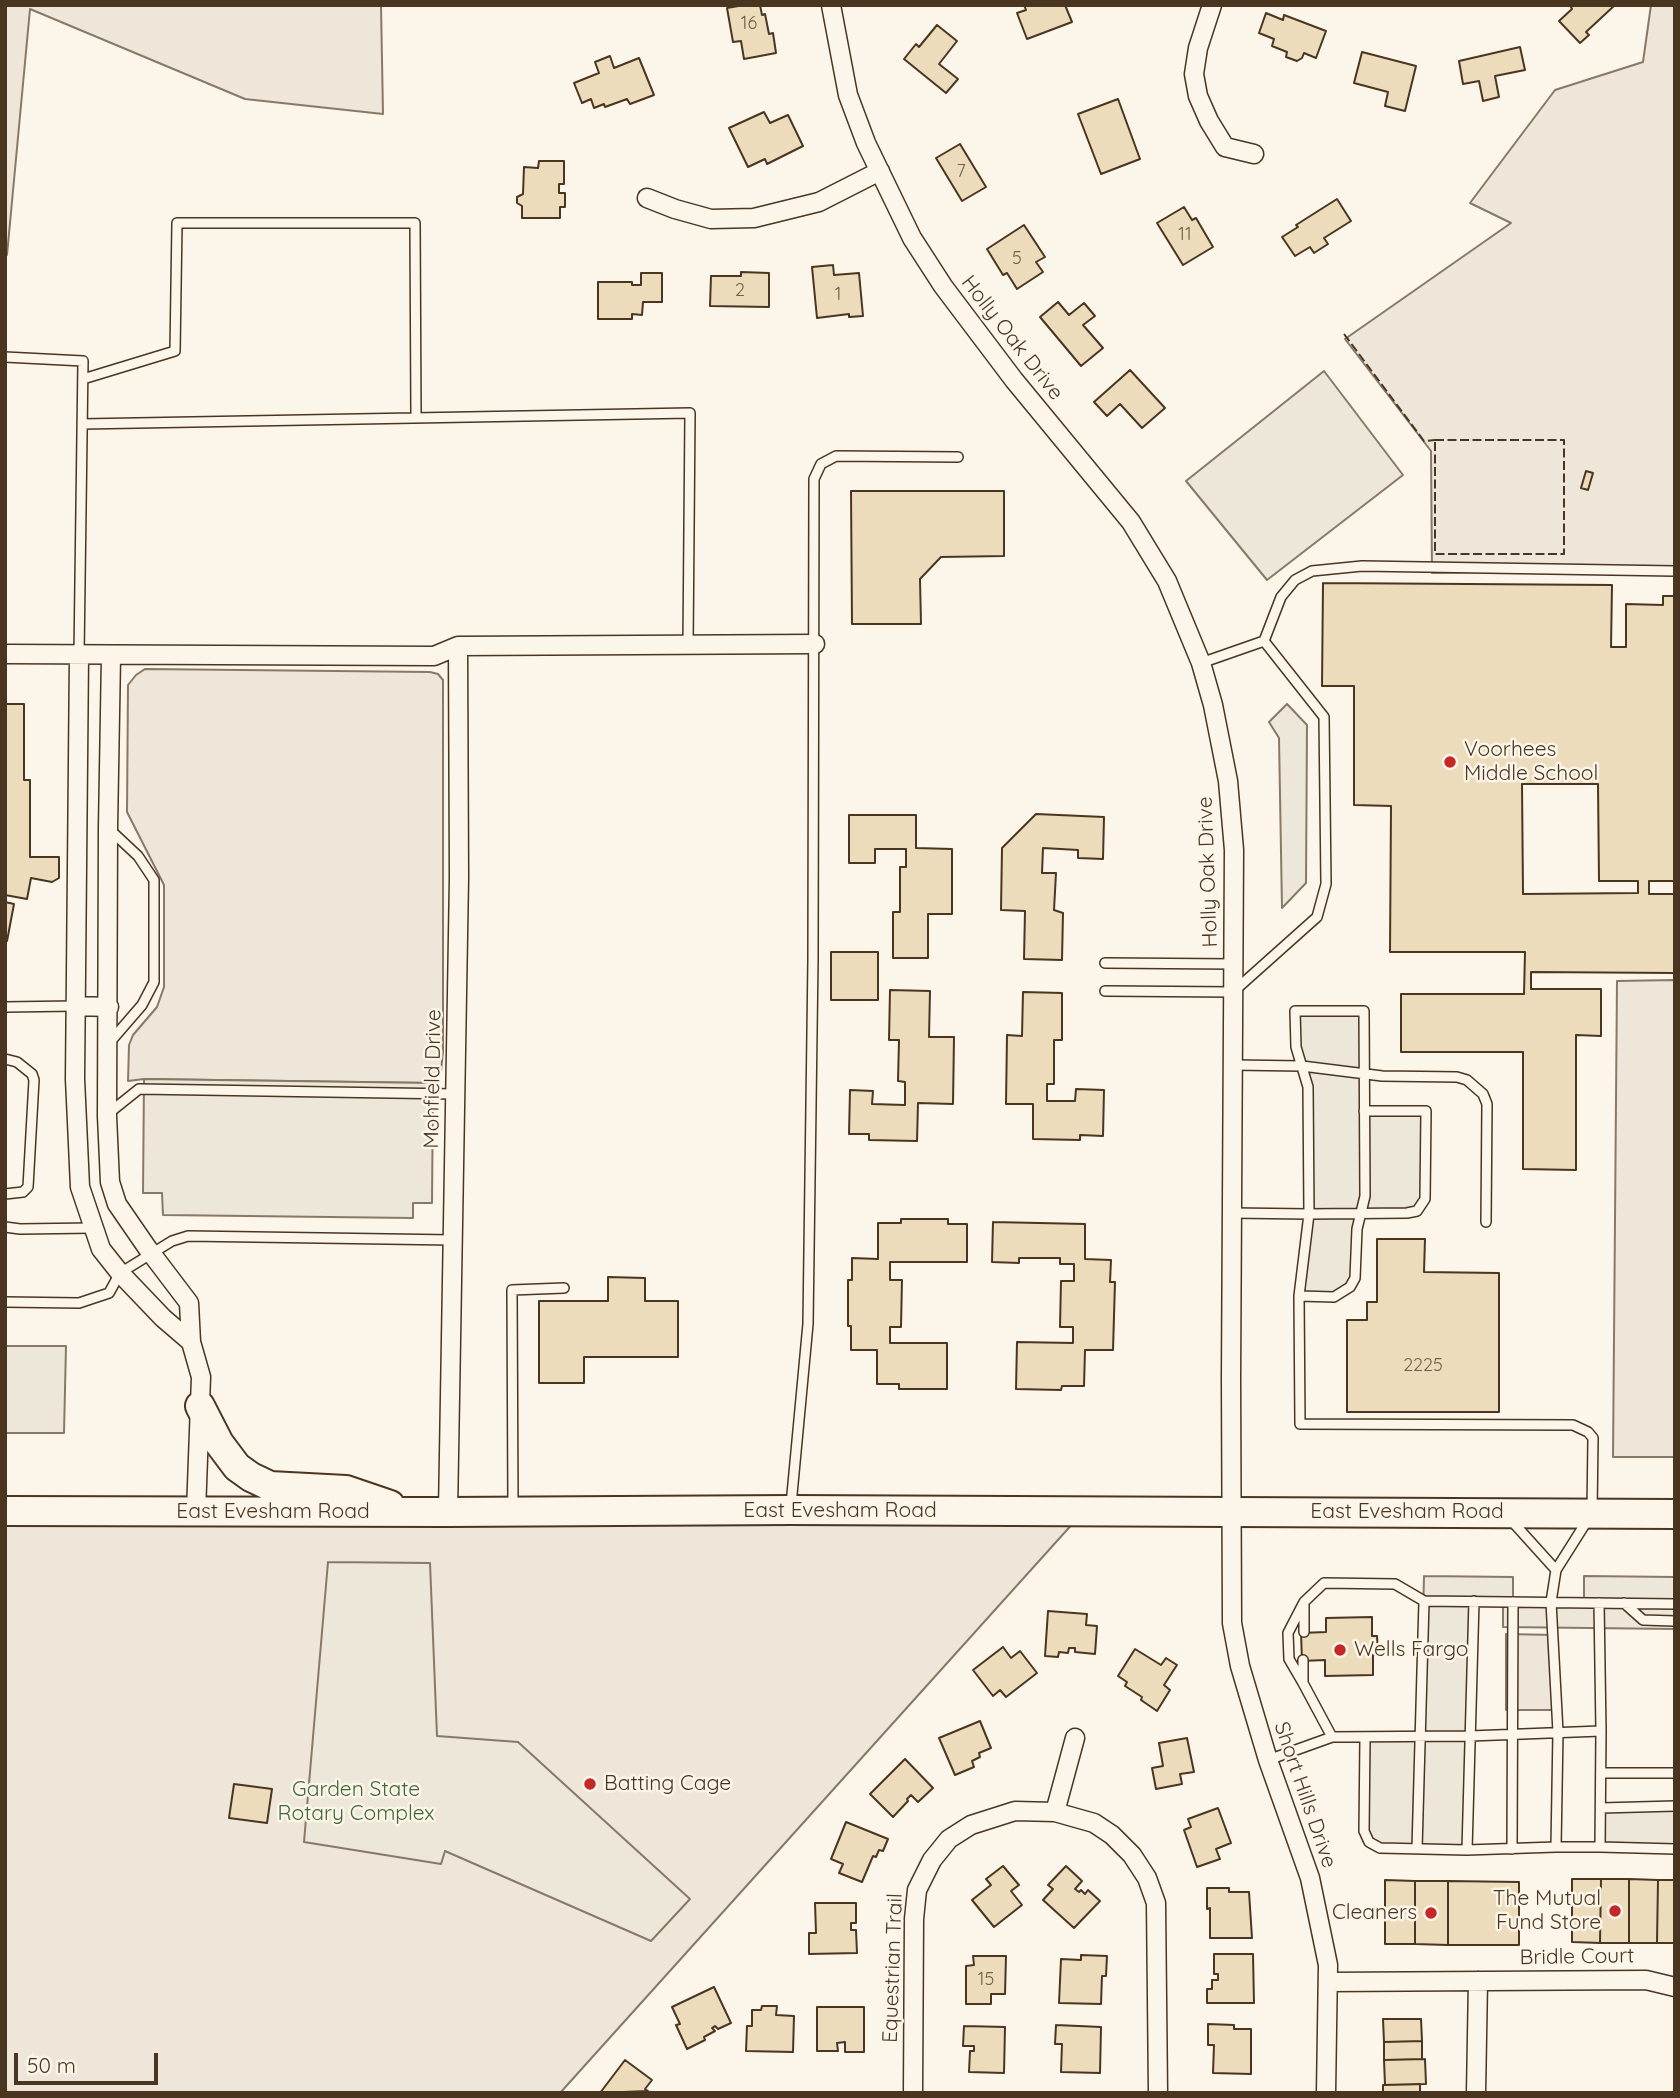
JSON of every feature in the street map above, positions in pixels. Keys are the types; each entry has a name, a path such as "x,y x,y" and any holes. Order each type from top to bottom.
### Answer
{"main road":[{"path":"200,1406 219,1443 237,1467 251,1478 270,1486 346,1490 409,1512"},
{"name":"East Evesham Road","path":"5,1511 791,1510 1675,1514"}],"street":[{"name":"Holly Oak Drive","path":"831,5 848,95 866,144 912,238 943,286 1014,380 1131,522 1167,581 1201,663 1222,742 1232,811 1234,863 1231,1512"},
{"path":"1212,5 1194,74 1198,96 1209,121 1225,146 1254,154"},
{"path":"647,198 711,219 754,218 818,202 880,171"},
{"path":"5,654 434,656 458,646 815,644"},
{"name":"Mohfield Drive","path":"448,1512 459,878 458,646"},
{"path":"79,655 75,1006 80,1187 102,1249 120,1273 163,1318 191,1342"},
{"path":"111,656 107,1116 110,1182 117,1204 189,1303 191,1342 201,1377 196,1512"},
{"path":"77,822 108,825"},
{"path":"75,1006 109,1007"},
{"name":"Short Hills Drive","path":"1231,1512 1232,1623 1240,1666 1268,1760 1310,1878 1328,1965 1326,2093"},
{"path":"1055,1812 1075,1738"},
{"name":"Equestrian Trail","path":"913,2093 916,1890 949,1839 971,1825 1015,1811 1055,1812 1094,1823 1112,1835 1132,1855 1147,1878 1156,1903 1158,2093"},
{"name":"Bridle Court","path":"1328,1982 1646,1980 1675,1987"},
{"path":"1476,2093 1478,1981"}],"lane":[{"path":"83,379 175,351 177,223 415,223 416,417"},
{"path":"5,357 83,360 79,655"},
{"path":"82,424 690,413 688,645"},
{"path":"791,1510 808,1324 813,959 814,479 820,466 828,459 838,456 958,457"},
{"path":"1201,663 1264,641 1281,597 1295,580 1312,571 1362,566 1675,571"},
{"path":"1105,991 1233,992 1317,917 1326,884 1324,717 1264,641"},
{"path":"108,825 138,856 154,880 154,982 142,1005 108,1043"},
{"path":"1105,963 1233,964"},
{"path":"5,1007 75,1006"},
{"path":"1299,1296 1334,1297 1350,1287 1357,1269 1357,1229 1364,1196 1364,1011 1295,1011 1296,1047 1308,1087 1309,1214 1299,1296 1300,1424 1565,1425 1581,1427 1593,1437 1592,1513 1556,1570 1551,1602 1558,1732 1556,1847"},
{"path":"5,1059 18,1062 32,1074 34,1080 29,1187 23,1192 5,1194"},
{"path":"1233,1065 1302,1066 1382,1076 1457,1077 1467,1080 1483,1094 1487,1104 1486,1223"},
{"path":"107,1116 139,1089 456,1094"},
{"path":"1232,1213 1413,1213 1420,1209 1424,1199 1426,1111 1364,1111"},
{"path":"5,1227 93,1228"},
{"path":"5,1302 79,1303 109,1293 120,1273 172,1241 188,1236 453,1240"},
{"path":"513,1512 512,1290 564,1288"},
{"path":"1504,1513 1556,1570"},
{"path":"1332,1737 1289,1659 1288,1633 1304,1602 1324,1583 1395,1584 1424,1601 1675,1604"},
{"path":"1417,1849 1424,1601"},
{"path":"1466,1850 1474,1601"},
{"path":"1304,1602 1304,1632"},
{"path":"1512,1849 1513,1602"},
{"path":"1599,1603 1600,1847"},
{"path":"1624,1603 1643,1620 1675,1621"},
{"path":"1303,1661 1303,1683"},
{"path":"1268,1760 1332,1737 1601,1731"},
{"path":"1365,1738 1365,1837 1374,1846 1466,1850 1556,1847 1675,1849"},
{"path":"1601,1773 1675,1773"},
{"path":"1601,1808 1675,1806"}],"green space":[{"path":"5,5 381,5 383,114 245,99 30,9 5,255"},
{"path":"1651,5 1675,5 1675,569 1432,573 1431,451 1345,339 1511,223 1470,203 1555,90 1643,62"},
{"path":"145,669 430,672 438,674 443,680 443,1052 441,1071 433,1083 144,1079 128,1081 129,1045 133,1035 157,1007 164,987 164,885 127,812 128,685"},
{"path":"1675,980 1675,1457 1613,1457 1617,981"},
{"name":"Garden State Rotary Complex","path":"5,1511 1084,1511 560,2093 5,2093"},
{"path":"1506,1634 1554,1635 1554,1710 1506,1710"}],"shaded area":[{"path":"1324,371 1403,475 1267,580 1186,481"},
{"path":"1287,704 1307,725 1306,883 1282,908 1279,738 1269,722"},
{"path":"1295,1011 1364,1011 1364,1111 1426,1111 1420,1209 1360,1214 1357,1268 1343,1293 1299,1296 1309,1214 1308,1087 1302,1066"},
{"path":"144,1079 433,1083 432,1203 413,1203 413,1218 163,1215 162,1193 143,1193"},
{"path":"5,1346 66,1346 64,1433 5,1433"},
{"path":"328,1562 430,1563 437,1736 518,1742 690,1899 651,1941 445,1851 441,1864 304,1842"},
{"path":"1424,1576 1513,1577 1513,1601 1584,1602 1584,1576 1675,1577 1675,1629 1503,1627 1503,1602 1474,1601 1467,1850 1380,1848 1365,1837 1365,1738 1420,1737"},
{"path":"1675,1806 1675,1849 1600,1847 1601,1808"}],"building":[{"path":"760,5 762,15 765,14 769,34 773,33 776,53 744,59 741,41 733,42 727,8"},
{"path":"1024,5 1065,5 1072,22 1027,39 1017,13 1026,10"},
{"path":"1570,5 1615,5 1586,32 1589,35 1580,43 1559,21 1572,9"},
{"path":"1266,13 1283,20 1284,15 1326,31 1316,58 1304,53 1297,61 1286,57 1287,52 1272,46 1274,39 1259,33"},
{"path":"937,25 957,41 939,64 958,79 946,93 904,59 916,44 919,47"},
{"path":"1520,47 1525,70 1495,76 1499,97 1483,101 1479,81 1463,84 1459,61"},
{"path":"1362,52 1416,66 1405,111 1385,106 1388,92 1354,83"},
{"path":"610,56 614,68 639,58 654,95 630,104 627,99 605,107 604,104 594,108 591,99 582,103 574,83 599,73 595,62"},
{"path":"1118,99 1140,159 1101,174 1078,114"},
{"path":"764,112 770,123 788,115 803,146 767,164 765,159 748,167 729,128"},
{"path":"960,144 986,187 962,201 936,158"},
{"path":"539,161 564,161 564,184 559,184 559,193 565,193 565,207 560,207 560,218 522,218 522,206 517,203 517,197 523,194 524,167 538,168"},
{"path":"1337,199 1351,221 1324,238 1328,244 1314,253 1310,247 1295,256 1282,237"},
{"path":"1184,207 1192,220 1196,218 1213,247 1183,265 1157,223"},
{"path":"1024,225 1045,257 1036,262 1043,272 1017,289 1007,273 1003,275 987,249"},
{"path":"833,265 834,275 859,273 863,316 849,317 849,314 817,318 812,267"},
{"path":"741,272 769,273 769,307 710,306 711,276 741,276"},
{"path":"641,273 662,273 662,302 643,302 642,315 632,314 632,319 598,319 598,282 632,282 632,285 641,285"},
{"path":"1058,302 1069,315 1084,303 1095,316 1083,325 1103,348 1081,366 1040,317"},
{"path":"1130,370 1165,408 1142,428 1120,404 1107,416 1094,402"},
{"path":"1586,471 1593,473 1588,490 1581,488"},
{"path":"851,491 1004,491 1004,556 941,557 920,579 921,624 852,624"},
{"path":"1323,583 1612,585 1611,647 1626,647 1626,604 1663,605 1663,596 1675,596 1675,881 1649,881 1649,894 1675,894 1675,973 1531,972 1531,989 1601,989 1601,1036 1576,1035 1576,1170 1523,1169 1523,1052 1401,1052 1401,994 1524,994 1525,952 1390,952 1391,806 1354,805 1354,686 1322,686","holes":["1522,784 1598,784 1599,881 1638,881 1638,893 1523,894"]},
{"path":"5,704 24,704 24,780 30,780 30,857 59,857 59,878 52,882 31,878 27,899 5,895"},
{"path":"1036,814 1104,817 1103,859 1078,858 1078,850 1043,848 1042,873 1056,873 1054,910 1063,913 1062,960 1024,959 1025,911 1001,910 1002,848"},
{"path":"849,815 916,815 916,848 952,849 952,914 928,914 928,958 893,958 893,912 900,912 900,867 906,867 906,849 875,849 875,863 849,863"},
{"path":"5,902 14,904 7,941 5,941"},
{"path":"831,952 878,952 878,1000 831,1000"},
{"path":"890,990 930,991 929,1037 954,1037 953,1104 918,1103 917,1141 869,1140 869,1134 849,1134 850,1090 873,1091 872,1104 905,1105 905,1082 898,1081 899,1040 889,1040"},
{"path":"1023,992 1062,993 1062,1040 1054,1040 1054,1084 1047,1084 1047,1101 1075,1101 1076,1089 1104,1090 1103,1136 1080,1135 1080,1140 1033,1139 1033,1104 1006,1104 1007,1035 1022,1036"},
{"path":"901,1219 948,1219 948,1224 967,1224 967,1262 890,1262 890,1280 902,1280 901,1327 890,1327 890,1343 947,1343 947,1389 899,1389 899,1384 877,1384 877,1350 851,1350 848,1280 852,1280 852,1258 878,1259 878,1223 901,1223"},
{"path":"993,1222 1085,1224 1085,1259 1111,1260 1110,1282 1115,1282 1113,1350 1085,1350 1084,1386 1062,1386 1061,1390 1016,1389 1017,1342 1073,1343 1073,1327 1060,1327 1061,1281 1074,1281 1074,1264 1060,1264 1060,1258 1019,1258 1019,1263 992,1262"},
{"path":"1377,1239 1425,1239 1424,1272 1499,1273 1499,1412 1347,1412 1347,1320 1367,1320 1367,1302 1377,1302"},
{"path":"608,1277 645,1278 645,1301 678,1301 678,1357 584,1357 584,1383 539,1383 539,1301 608,1301"},
{"path":"1048,1611 1087,1614 1086,1625 1097,1626 1095,1654 1075,1652 1075,1648 1069,1648 1068,1653 1059,1652 1058,1657 1045,1656"},
{"name":"Wells Fargo","path":"1372,1617 1372,1636 1377,1636 1378,1655 1373,1655 1373,1675 1325,1676 1325,1660 1302,1661 1301,1633 1326,1632 1326,1618"},
{"path":"1003,1647 1011,1658 1020,1651 1037,1673 1006,1697 1000,1690 993,1696 973,1670"},
{"path":"1135,1649 1161,1665 1166,1658 1177,1665 1164,1685 1170,1690 1157,1711 1125,1686 1127,1682 1118,1676"},
{"path":"980,1721 991,1748 979,1753 980,1757 972,1761 974,1767 955,1775 939,1738"},
{"path":"1187,1738 1194,1772 1180,1774 1182,1784 1156,1789 1152,1768 1163,1766 1159,1743"},
{"path":"905,1759 933,1788 918,1802 911,1795 893,1817 870,1794"},
{"path":"234,1784 272,1789 267,1823 229,1818"},
{"path":"1218,1808 1231,1843 1216,1849 1220,1859 1197,1867 1184,1830 1191,1827 1188,1819"},
{"path":"846,1822 888,1839 883,1851 879,1850 876,1857 873,1856 862,1882 839,1873 843,1864 831,1859"},
{"path":"1003,1866 1019,1885 1011,1891 1022,1905 994,1927 972,1900 991,1885 986,1879"},
{"path":"1066,1866 1082,1881 1075,1889 1085,1894 1088,1890 1100,1901 1074,1928 1043,1900 1053,1889 1048,1885"},
{"path":"1572,1879 1601,1879 1600,1943 1572,1942"},
{"name":"The Mutual Fund Store","path":"1601,1879 1629,1879 1629,1943 1600,1943"},
{"path":"1629,1879 1658,1880 1657,1943 1629,1943"},
{"path":"1385,1880 1415,1881 1415,1944 1385,1944"},
{"path":"1658,1880 1675,1880 1675,1943 1657,1943"},
{"name":"Cleaners","path":"1415,1881 1448,1881 1448,1945 1415,1944"},
{"path":"1448,1881 1519,1882 1519,1945 1448,1945"},
{"path":"1207,1888 1249,1892 1252,1938 1210,1938"},
{"path":"815,1903 856,1903 856,1923 851,1923 851,1930 856,1930 857,1953 809,1954 809,1933 816,1933"},
{"path":"1214,1954 1253,1954 1254,2003 1207,2003 1207,1989 1212,1989 1212,1980 1218,1980 1218,1974 1214,1974"},
{"path":"1081,1955 1107,1956 1106,1976 1102,1976 1101,2004 1059,2003 1061,1959 1081,1960"},
{"path":"973,1956 1006,1956 1005,1994 991,1994 991,2004 966,2004 966,1966 974,1965"},
{"path":"714,1987 731,2023 718,2029 715,2026 712,2028 715,2031 704,2037 705,2040 687,2049 676,2025 680,2024 672,2007"},
{"path":"762,2006 777,2006 776,2015 794,2016 793,2052 746,2051 747,2026 752,2026 752,2010 761,2010"},
{"path":"817,2007 864,2007 864,2052 845,2052 845,2042 837,2043 838,2051 817,2051"},
{"path":"1383,2019 1421,2019 1422,2041 1384,2042"},
{"path":"1208,2024 1251,2029 1251,2074 1213,2073 1214,2045 1208,2045"},
{"path":"1056,2025 1101,2027 1100,2073 1061,2072 1062,2044 1055,2044"},
{"path":"964,2026 1005,2027 1004,2073 969,2072 970,2051 974,2051 974,2046 963,2046"},
{"path":"1422,2041 1422,2059 1384,2060 1384,2042"},
{"path":"1425,2059 1426,2084 1385,2085 1384,2060"},
{"path":"625,2060 652,2080 645,2089 648,2091 600,2093"},
{"path":"1420,2084 1420,2093 1383,2093 1383,2085"}],"fence":[{"path":"1344,334 1424,441 1435,440"},
{"path":"1435,440 1564,440 1564,554 1435,554 1435,440"}],"place":[{"name":"Voorhees Middle School","path":"1450,762"},
{"name":"Wells Fargo","path":"1340,1650"},
{"name":"Batting Cage","path":"590,1784"},
{"name":"The Mutual Fund Store","path":"1615,1911"},
{"name":"Cleaners","path":"1431,1913"}]}
